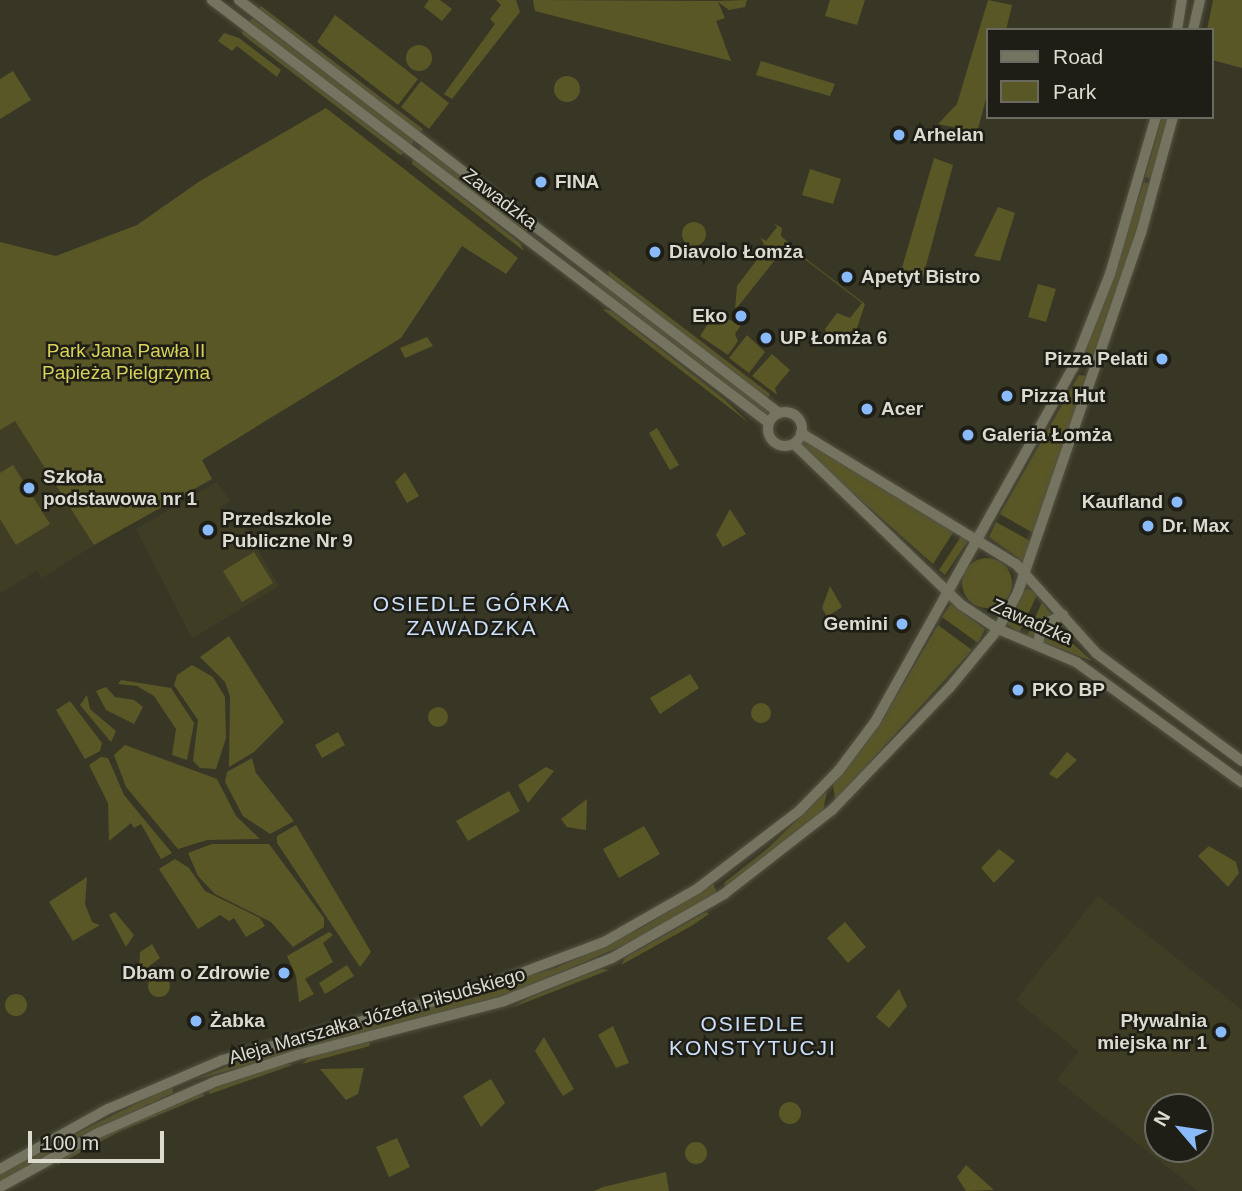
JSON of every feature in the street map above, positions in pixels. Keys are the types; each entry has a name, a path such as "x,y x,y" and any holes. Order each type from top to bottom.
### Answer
{"street":[{"name":"Zawadzka","path":"212,0 769,424"},
{"name":"Zawadzka","path":"239,0 779,413"},
{"path":"1177,28 1182,0"},
{"path":"1194,28 1200,0"},
{"name":"Aleja Marszałka Józefa Piłsudskiego","path":"0,1169 88,1119 174,1079 265,1045 519,976 604,942 687,896 775,831 839,770 889,699 1086,341 1121,243 1155,119"},
{"name":"Aleja Marszałka Józefa Piłsudskiego","path":"0,1187 96,1133 192,1090 297,1055 504,1001 612,958 690,917 784,851 866,779 998,629 1027,572 1141,233 1172,119"},
{"path":"779,413 795,415 801,433 794,444 782,446 773,441 769,424 779,413"},
{"name":"Zawadzka","path":"801,433 976,537 1027,572 1096,653 1242,761"},
{"name":"Zawadzka","path":"794,444 947,592 998,629 1038,645 1110,684 1242,782"},
{"path":"1038,645 1041,626 1063,614"}],"shaded area":[{"name":"Szkoła podstawowa nr 1","path":"15,421 94,545 42,578 37,571 0,593 0,430"},
{"path":"217,482 230,501 219,508 231,527 242,522 279,586 192,638 136,529"},
{"path":"1098,896 1242,1010 1242,1191 1198,1191 1162,1163 1214,1163 1214,1093 1144,1093 1144,1148 1057,1080 1079,1052 1016,1000"}],"green space":[{"path":"429,0 440,0 452,9 442,21 424,7"},
{"path":"496,0 516,0 520,12 452,99 444,94 495,24 490,19 501,5"},
{"path":"533,0 747,0 745,7 729,10 718,2 725,18 716,21 731,61 535,11"},
{"path":"830,0 865,0 857,25 825,16"},
{"path":"988,0 1012,5 1006,28 986,28 986,99 977,132 938,124 957,104"},
{"path":"1213,0 1242,0 1242,68 1214,61 1214,28 1207,28"},
{"path":"261,6 423,129 420,133 259,10"},
{"path":"335,15 418,79 398,105 317,42"},
{"path":"252,18 415,139 410,146 250,22"},
{"path":"243,29 404,153 400,155 242,34"},
{"path":"224,33 239,38 281,70 277,77 237,46 232,51 218,41"},
{"path":"419,45 428,49 432,58 428,67 419,71 410,67 406,58 410,49"},
{"path":"761,61 835,84 830,96 756,75"},
{"path":"13,71 31,100 0,119 0,79"},
{"path":"567,76 576,80 580,89 576,98 567,102 558,98 554,89 558,80"},
{"path":"421,81 449,103 429,129 401,107"},
{"name":"Park Jana Pawła II Papieża Pielgrzyma","path":"326,108 518,258 506,274 462,246 401,338 202,460 212,479 94,545 15,421 0,430 0,242 56,256 137,225 200,181"},
{"path":"1161,119 1167,119 1152,179 1145,177"},
{"path":"422,147 533,231 522,231 418,152"},
{"path":"934,158 953,165 923,277 901,271"},
{"path":"413,159 520,243 524,251 412,164"},
{"path":"810,169 841,179 833,204 802,195"},
{"path":"1144,182 1150,184 1126,263 1090,366 1081,365"},
{"path":"998,207 1015,213 1000,261 974,256"},
{"path":"694,222 703,225 706,234 703,243 694,246 685,243 682,234 685,225"},
{"path":"773,223 782,228 781,236 810,262 865,304 856,331 845,346 827,336 825,329 837,313 850,318 862,303 790,248 783,250 735,310 737,286 766,248 760,237 766,241 777,227"},
{"path":"608,270 770,394 767,399 610,278"},
{"path":"596,280 773,412 767,418 594,284"},
{"path":"1038,284 1056,289 1046,322 1028,317"},
{"path":"602,309 612,311 724,399 749,423"},
{"path":"715,313 741,325 735,334 738,341 728,355 700,336"},
{"path":"747,335 765,352 749,373 729,358"},
{"path":"427,337 433,346 405,358 400,348"},
{"path":"772,354 790,370 775,388 777,395 752,376"},
{"path":"1079,375 1086,376 1035,534 1000,514"},
{"path":"657,428 679,465 670,470 649,433"},
{"path":"803,439 954,531 933,564 799,443"},
{"path":"13,465 50,524 16,545 0,519 0,473"},
{"path":"405,472 419,496 407,503 395,482"},
{"path":"730,509 746,534 723,547 716,535"},
{"path":"996,522 1032,542 1024,562 989,537"},
{"path":"962,535 967,542 945,575 939,570"},
{"path":"254,552 273,583 242,602 223,571"},
{"path":"987,558 1005,565 1012,583 1005,601 987,608 969,601 962,583 969,565"},
{"path":"830,586 842,607 827,617 822,608"},
{"path":"1030,589 1037,595 1019,633 1007,624 1025,590"},
{"path":"1042,602 1071,642 1092,661 1027,636"},
{"path":"951,604 985,629 978,643 942,617"},
{"path":"938,625 972,650 835,800 833,784 883,719"},
{"path":"229,636 284,722 254,752 229,767 230,696 225,682 200,657"},
{"path":"192,665 213,677 225,697 226,738 216,769 200,768 193,761 198,720 174,685 177,675"},
{"path":"690,674 699,688 660,714 650,698"},
{"path":"121,680 171,688 194,723 187,760 172,755 176,729 154,696 137,686 118,684"},
{"path":"106,687 115,697 134,700 143,707 134,724 106,710 96,691"},
{"path":"87,695 90,709 116,731 111,742 80,705"},
{"path":"70,701 102,743 100,751 85,759 56,710"},
{"path":"761,703 768,706 771,713 768,720 761,723 754,720 751,713 754,706"},
{"path":"438,707 445,710 448,717 445,724 438,727 431,724 428,717 431,710"},
{"path":"338,732 345,745 322,758 315,745"},
{"path":"125,745 217,779 236,816 260,839 207,840 178,849 126,787 114,755"},
{"path":"1067,752 1077,760 1057,779 1049,774"},
{"path":"101,757 108,758 124,795 172,853 161,859 141,824 134,828 131,823 109,841 108,803 89,765"},
{"path":"252,758 256,773 294,821 270,834 243,816 225,782 227,772"},
{"path":"546,767 554,771 528,803 518,785"},
{"path":"509,791 520,811 468,841 456,821"},
{"path":"827,791 823,811 724,888 725,882 766,850"},
{"path":"587,799 586,830 567,827 561,819"},
{"path":"296,825 371,952 360,967 277,843 277,836"},
{"path":"644,826 660,854 619,878 603,849"},
{"path":"212,844 269,844 324,918 324,927 293,947 271,922 215,894 198,876 188,853"},
{"path":"1209,846 1236,862 1239,873 1228,887 1198,856"},
{"path":"999,849 1015,861 994,883 981,868"},
{"path":"175,859 189,868 205,891 260,918 265,926 246,937 234,918 229,921 220,915 198,929 159,869"},
{"path":"87,877 85,904 92,922 100,925 73,941 49,902"},
{"path":"713,884 717,892 638,939 512,993 194,1080 266,1051 556,968 645,926"},
{"path":"115,912 134,935 126,947 109,915"},
{"path":"706,912 709,914 693,925 621,965 626,957"},
{"path":"845,922 866,947 848,963 827,938"},
{"path":"329,932 333,935 323,943 333,962 305,979 314,994 299,1002 296,976 287,956"},
{"path":"152,944 160,958 139,974 140,952"},
{"path":"347,965 354,976 325,994 319,983"},
{"path":"600,969 609,970 511,1008 533,996"},
{"path":"159,975 169,982 170,986 163,996 159,997 149,990 148,986 155,976"},
{"path":"899,989 907,1006 889,1028 876,1017"},
{"path":"16,994 24,997 27,1005 24,1013 16,1016 8,1013 5,1005 8,997"},
{"path":"613,1026 629,1063 616,1068 598,1035"},
{"path":"544,1037 574,1089 563,1096 535,1051"},
{"path":"369,1042 370,1046 302,1064 311,1056"},
{"path":"286,1063 292,1065 210,1094 208,1090"},
{"path":"364,1068 358,1094 346,1100 320,1069"},
{"path":"491,1079 505,1103 481,1127 463,1096"},
{"path":"172,1086 173,1093 78,1137 0,1181 0,1174 31,1156"},
{"path":"202,1091 204,1096 120,1131 57,1165 59,1159 86,1144"},
{"path":"786,1102 794,1102 801,1109 801,1117 794,1124 786,1124 779,1117 779,1109"},
{"path":"397,1138 410,1167 389,1177 376,1147"},
{"path":"696,1142 704,1145 707,1153 704,1161 696,1164 688,1161 685,1153 688,1145"},
{"path":"966,1165 994,1190 966,1191 957,1177"},
{"path":"666,1172 669,1191 594,1191 603,1187"}],"place":[{"name":"Arhelan","path":"899,135"},
{"name":"FINA","path":"541,182"},
{"name":"Diavolo Łomża","path":"655,252"},
{"name":"Apetyt Bistro","path":"847,277"},
{"name":"Eko","path":"741,316"},
{"name":"UP Łomża 6","path":"766,338"},
{"name":"Pizza Pelati","path":"1162,359"},
{"name":"Pizza Hut","path":"1007,396"},
{"name":"Acer","path":"867,409"},
{"name":"Galeria Łomża","path":"968,435"},
{"name":"Szkoła podstawowa nr 1","path":"29,488"},
{"name":"Kaufland","path":"1177,502"},
{"name":"Dr. Max","path":"1148,526"},
{"name":"Przedszkole Publiczne Nr 9","path":"208,530"},
{"name":"Gemini","path":"902,624"},
{"name":"PKO BP","path":"1018,690"},
{"name":"Dbam o Zdrowie","path":"284,973"},
{"name":"Żabka","path":"196,1021"},
{"name":"Pływalnia miejska nr 1","path":"1221,1032"}],"district":[{"name":"OSIEDLE GÓRKA ZAWADZKA","path":"472,616"},
{"name":"OSIEDLE KONSTYTUCJI","path":"753,1036"}]}
